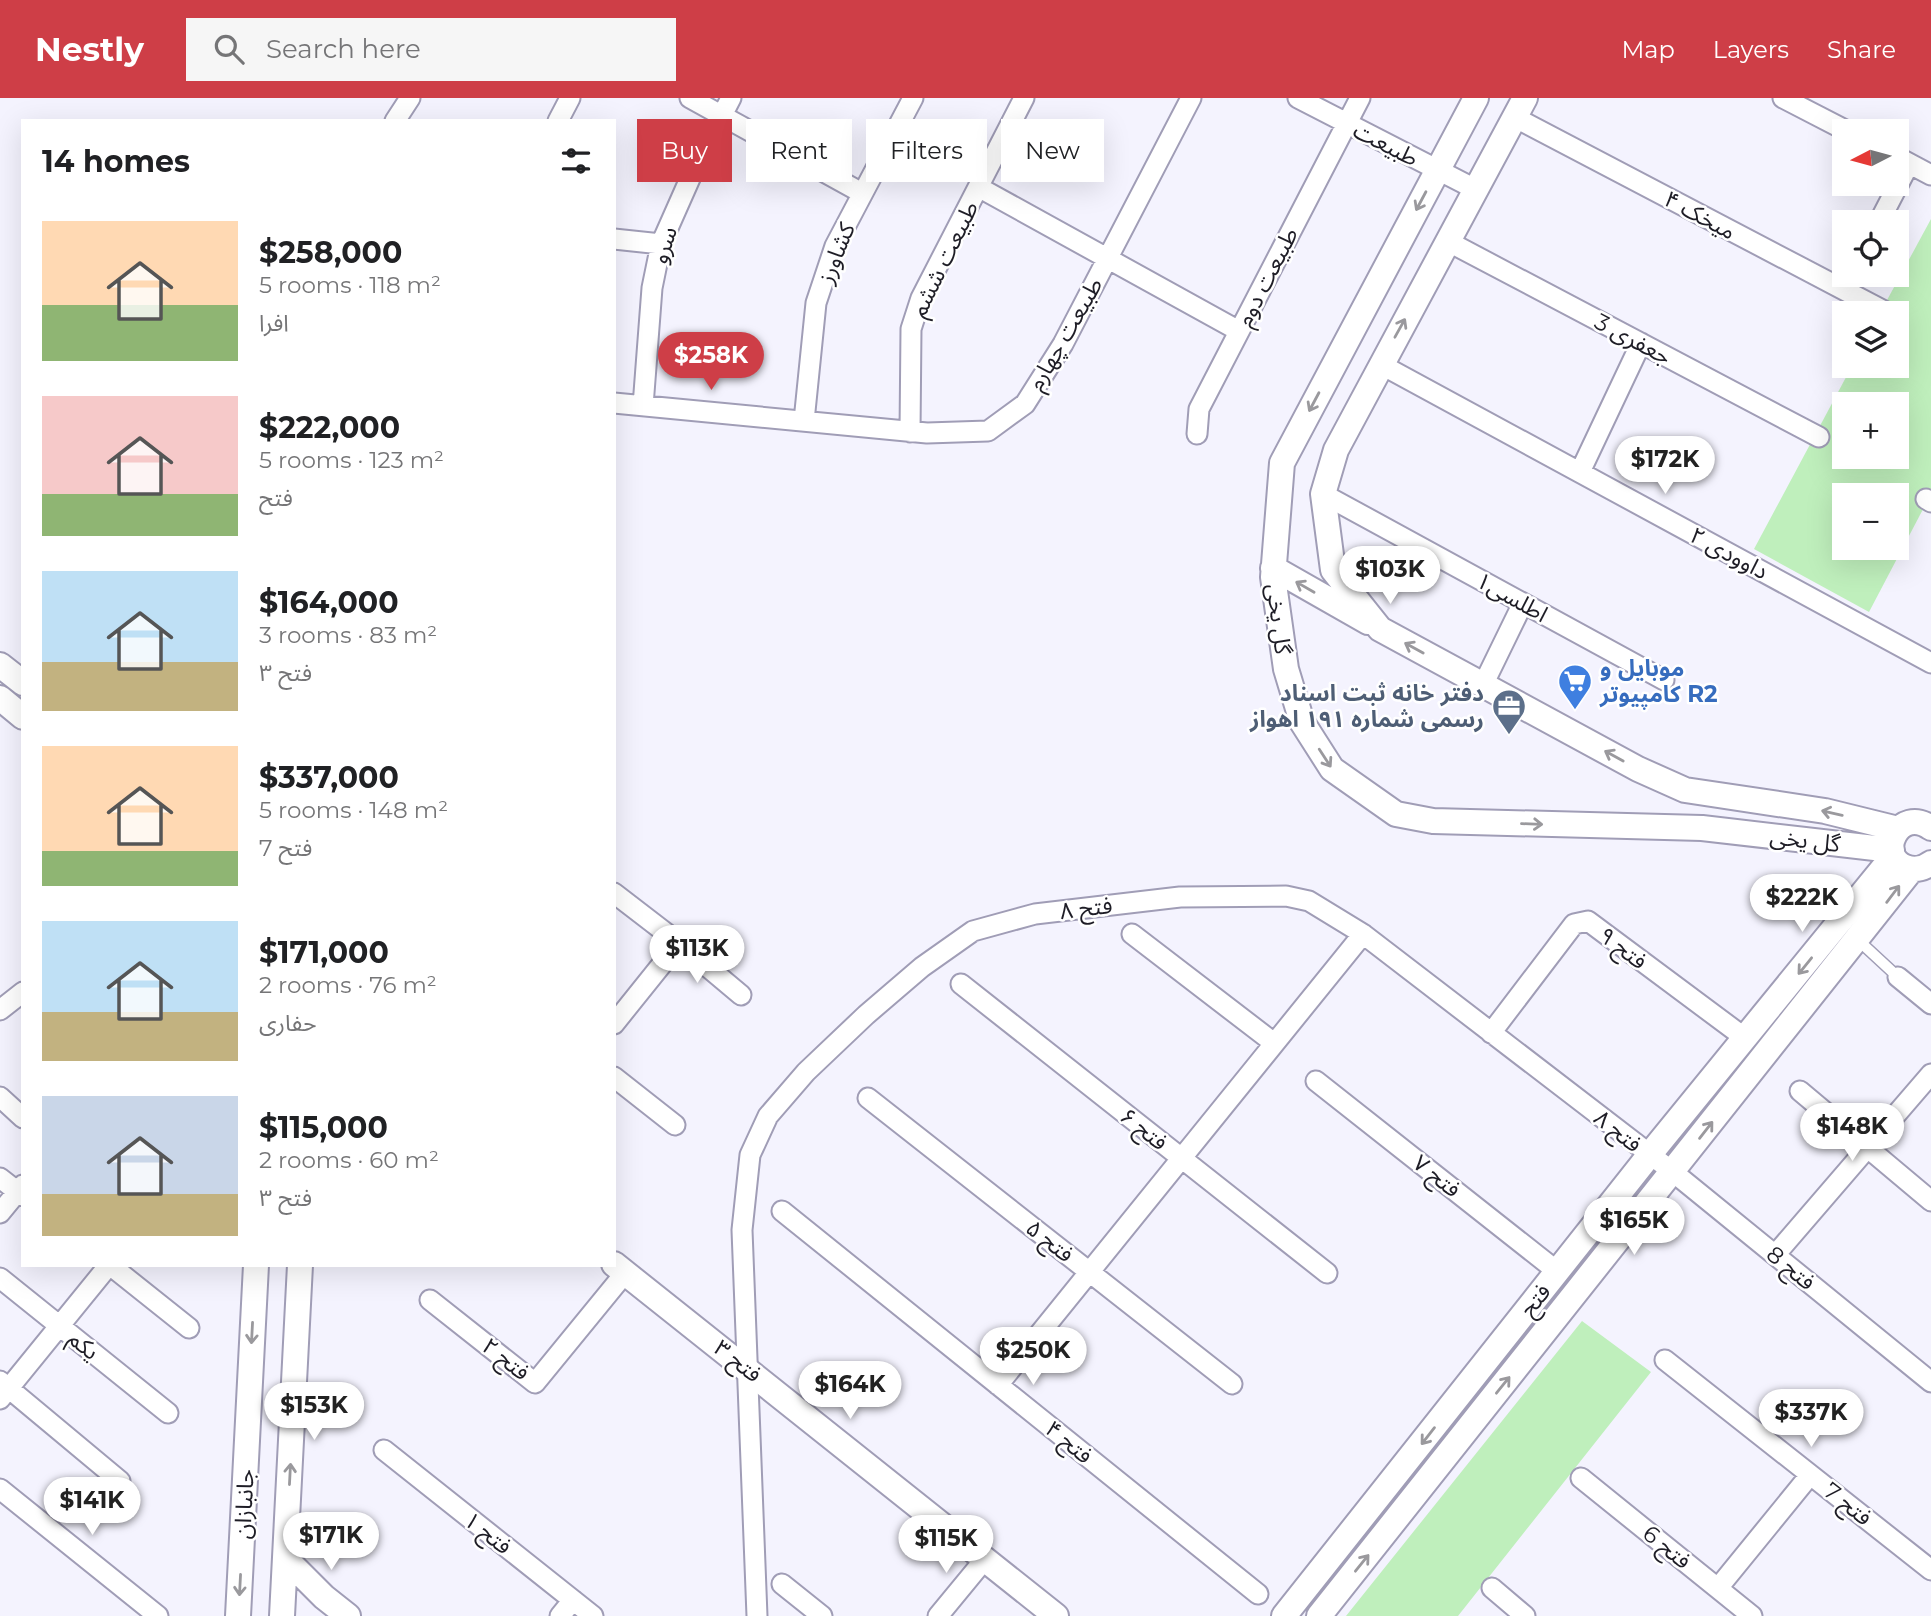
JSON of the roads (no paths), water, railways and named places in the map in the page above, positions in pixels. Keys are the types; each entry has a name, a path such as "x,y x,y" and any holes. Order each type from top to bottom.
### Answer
{"street":[{"path":"395,119 410,98"},
{"path":"559,119 570,98"},
{"path":"690,98 862,193"},
{"name":"سرو","path":"643,406 652,288 661,244 692,174 732,98"},
{"name":"کشاورز","path":"804,421 816,303 835,246 913,98"},
{"name":"طبیعت ششم","path":"910,432 911,329 921,298 1024,98"},
{"name":"طبیعت چهارم","path":"616,403 910,432 988,431 1025,404 1063,344 1191,98"},
{"name":"طبیعت","path":"1298,98 1475,190"},
{"name":"طبیعت دوم","path":"1197,434 1199,409 1360,98"},
{"name":"گل یخی","path":"1476,98 1282,463 1273,568 1286,669 1301,722 1332,769 1396,814 1433,821 1702,828 1905,853"},
{"path":"1783,98 1832,123"},
{"name":"گل یخی","path":"1520,108 1336,450 1323,494 1333,569 1380,629 1637,769 1685,790 1825,811 1905,853"},
{"name":"میخک ۴","path":"1520,108 1832,274"},
{"path":"1909,164 1931,175"},
{"path":"980,188 1239,331"},
{"path":"616,239 661,244"},
{"name":"3 جعفری","path":"1447,241 1819,437"},
{"name":"میخک ۴","path":"1854,287 1872,301"},
{"path":"1580,472 1641,343"},
{"name":"داوودی ۲","path":"1380,364 1931,663"},
{"name":"اطلسی۱","path":"1323,494 1664,680"},
{"path":"1273,568 1380,629"},
{"path":"1483,685 1523,603"},
{"path":"0,665 21,679"},
{"path":"0,698 21,715"},
{"path":"1905,853 1910,822 1929,821"},
{"name":"فتح","path":"1319,1616 1857,940 1905,853"},
{"name":"فتح","path":"1284,1616 1745,1038 1905,853"},
{"path":"616,895 741,995"},
{"name":"فتح ۸","path":"757,1616 742,1230 750,1155 768,1116 806,1072 922,967 973,931 1035,914 1180,897 1286,896 1309,901 1363,934 1650,1155"},
{"name":"فتح ۹","path":"1491,1033 1574,924 1582,921 1588,922 1745,1038"},
{"path":"1132,933 1274,1044"},
{"path":"998,1385 1363,934"},
{"path":"616,1022 679,943"},
{"path":"1898,977 1931,1004"},
{"name":"فتح ۶","path":"961,985 1327,1273"},
{"path":"0,1010 21,994"},
{"path":"1775,1255 1931,1074"},
{"path":"616,1079 675,1125"},
{"name":"فتح ۷","path":"1316,1081 1558,1272"},
{"path":"1800,1091 1931,1201"},
{"path":"1,1097 21,1116"},
{"name":"فتح ۵","path":"868,1098 1232,1384"},
{"name":"فتح 8","path":"1650,1155 1930,1379"},
{"path":"0,1178 21,1191 0,1213"},
{"name":"فتح ۴","path":"782,1211 1258,1594"},
{"path":"108,1267 3,1389 120,1481"},
{"path":"113,1267 189,1328"},
{"name":"جانبازان","path":"239,1616 256,1267"},
{"name":"جانبازان","path":"282,1616 300,1267"},
{"name":"فتح ۳","path":"620,1268 1056,1616"},
{"name":"فتح ۲","path":"430,1300 535,1382 620,1268"},
{"name":"یکم","path":"0,1278 168,1413"},
{"name":"فتح 7","path":"1665,1360 1931,1570"},
{"name":"فتح ۱","path":"384,1450 593,1616"},
{"path":"1718,1588 1810,1475"},
{"name":"فتح 6","path":"1581,1478 1752,1616"},
{"path":"0,1489 158,1616"},
{"path":"286,1559 324,1597 348,1616"},
{"path":"938,1616 985,1559"},
{"path":"782,1584 822,1616"},
{"path":"1492,1588 1525,1616"},
{"path":"560,1616 573,1600"}],"lane":[{"path":"1857,940 1898,977"}],"place":[{"name":"موبایل و کامپیوتر R2","path":"1575,711"},
{"name":"دفتر خانه ثبت اسناد رسمی شماره ۱۹۱ اهواز","path":"1509,736"}]}
